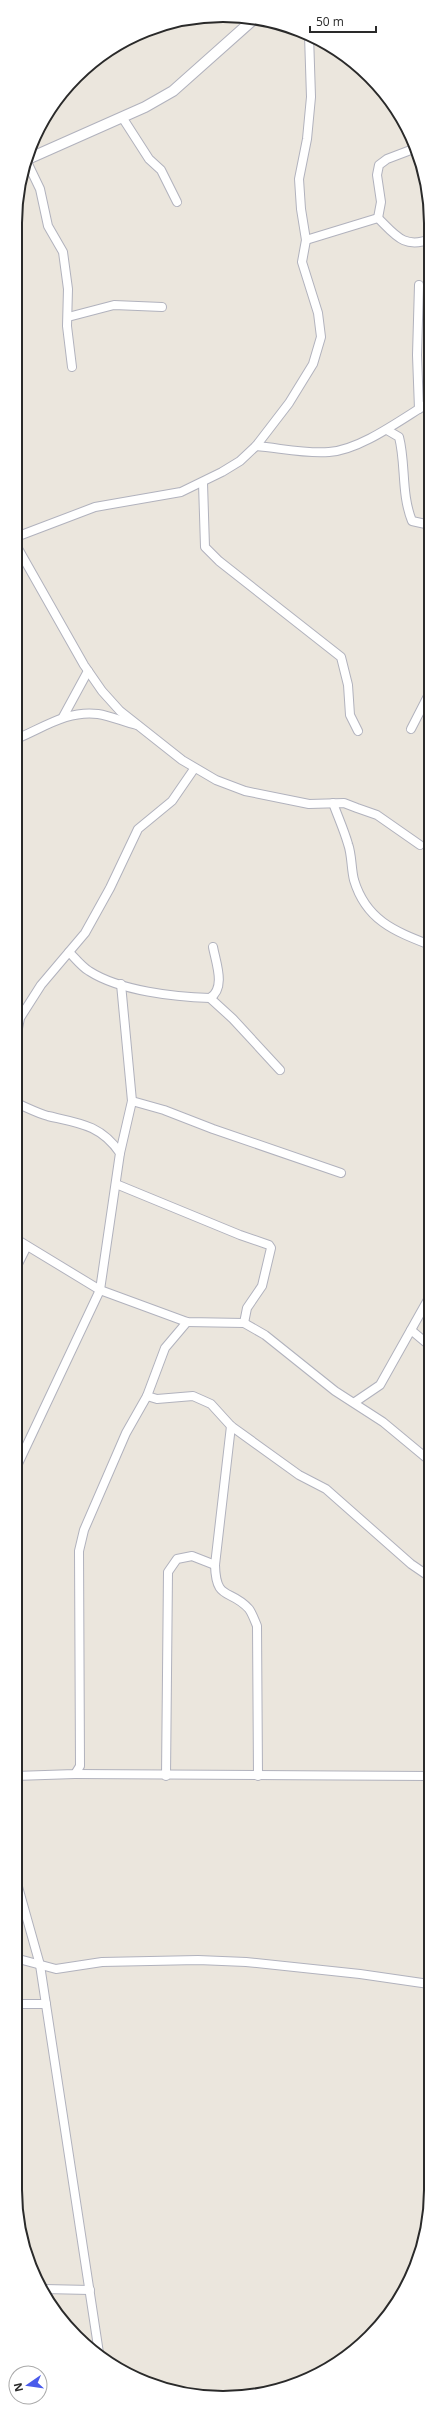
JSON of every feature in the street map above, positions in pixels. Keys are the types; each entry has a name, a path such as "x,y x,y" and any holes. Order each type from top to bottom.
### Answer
{"street":[{"path":"34,156 122,117 173,91 248,24"},
{"path":"22,535 95,507 181,492 203,483 240,461 256,446 289,403 313,364 321,336 318,313 302,262 306,240 301,209 299,179 307,140 311,97 309,42"},
{"path":"122,117 149,159 162,170 177,202"},
{"path":"378,218 381,202 376,175 379,165 387,159 410,150"},
{"path":"30,168 40,189 48,226 63,252 68,289 68,317 72,367"},
{"path":"306,240 378,218"},
{"path":"378,218 402,241 410,244 424,241"},
{"path":"419,285 417,355 419,409"},
{"path":"68,317 114,305 162,307"},
{"path":"256,446 312,452 331,452 387,430 424,406"},
{"path":"387,430 399,437 404,454 406,498 412,521 424,524"},
{"path":"203,483 205,547 219,561 341,657 348,685 350,715 358,731"},
{"path":"22,556 88,671 112,703 194,769 245,791 309,804 344,803 377,815 420,845"},
{"path":"63,717 88,671"},
{"path":"412,729 424,704"},
{"path":"22,736 63,717 98,714 141,726"},
{"path":"22,1012 41,985 85,933 138,829 172,801 194,769"},
{"path":"333,803 349,845 354,879 363,903 379,920 402,935 424,943"},
{"path":"69,952 89,971 121,984 192,998 210,998 216,994 220,984 213,947"},
{"path":"22,1455 100,1290 120,1153 132,1101 121,984"},
{"path":"210,998 234,1019 280,1070"},
{"path":"132,1101 164,1110 213,1129 341,1173"},
{"path":"22,1105 46,1115 81,1122 111,1139 120,1153"},
{"path":"116,1184 240,1235 269,1245 271,1248 262,1286 246,1308 244,1324"},
{"path":"22,1243 100,1290 187,1322 244,1324 265,1335 335,1391 355,1402 424,1456"},
{"path":"22,1256 27,1246"},
{"path":"355,1402 380,1385 424,1307"},
{"path":"75,1774 80,1766 79,1551 84,1530 126,1433 147,1396 165,1348 187,1322"},
{"path":"411,1330 424,1341"},
{"path":"147,1396 157,1399 193,1396 202,1398 211,1404 231,1426 299,1475 326,1489 411,1564 424,1573"},
{"path":"231,1426 215,1565 218,1587 249,1609 257,1626 258,1776"},
{"path":"166,1776 168,1572 177,1559 192,1556 215,1565"},
{"path":"22,1776 75,1774 166,1776 424,1776"},
{"path":"22,1906 40,1965 98,2347"},
{"path":"22,1960 56,1969 102,1962 198,1960 246,1962 360,1974 424,1983"},
{"path":"22,2004 46,2004"},
{"path":"49,2289 90,2290"}]}
